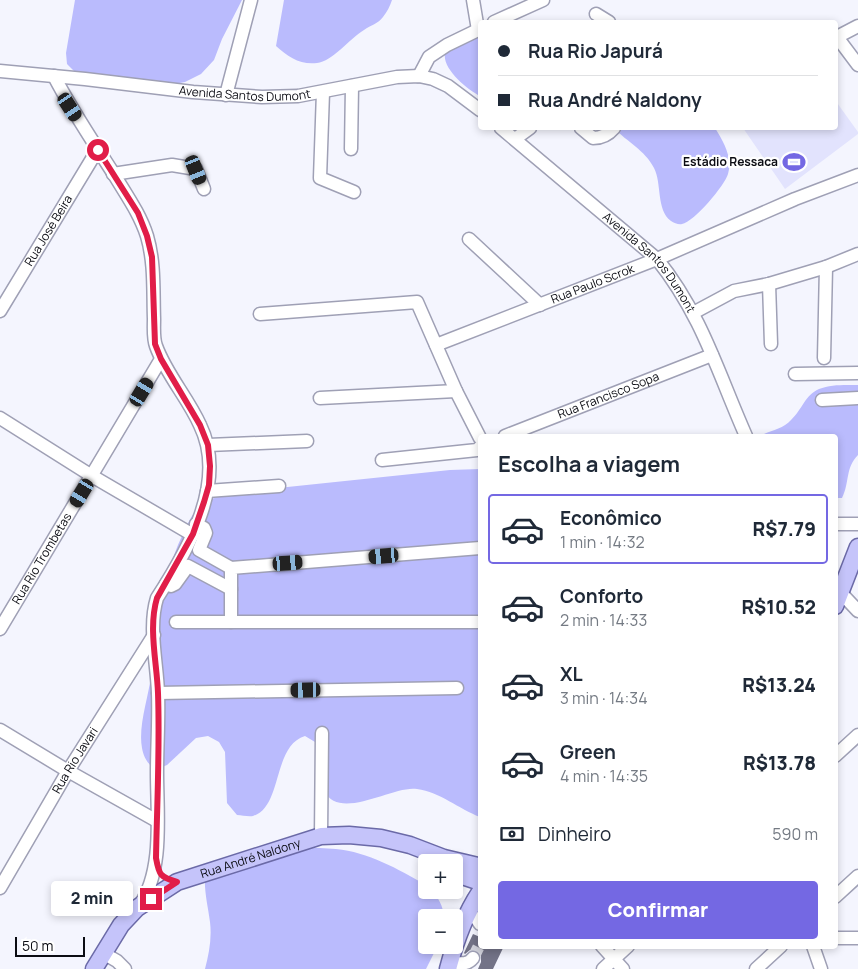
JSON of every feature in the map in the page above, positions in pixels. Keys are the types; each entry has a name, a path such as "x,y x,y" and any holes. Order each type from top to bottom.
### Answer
{"main road":[{"path":"838,599 858,547"},
{"name":"Rua André Naldony","path":"94,969 121,925 137,908 177,882 321,836 348,835 381,838 410,845 466,868"},
{"path":"449,965 456,940 475,908 466,868"}],"street":[{"path":"226,95 251,0"},
{"path":"473,0 478,25"},
{"path":"498,20 543,0"},
{"path":"596,14 606,20"},
{"path":"838,37 858,26"},
{"path":"419,76 429,57 447,45 478,30"},
{"path":"838,40 858,65"},
{"name":"Avenida Santos Dumont","path":"0,71 226,95 262,97 298,96 397,78 419,76 433,79 448,86 478,108"},
{"path":"54,76 70,107 138,213 147,236 152,257 155,344 161,359 200,425 208,445 209,485 195,529 157,598 154,607 158,693 156,858 147,895 137,908"},
{"path":"351,149 352,86"},
{"path":"323,92 320,178 354,192"},
{"name":"Avenida Santos Dumont","path":"504,130 657,260 672,278 693,313 745,434"},
{"path":"515,139 527,130"},
{"path":"583,130 593,138 601,138 612,130"},
{"name":"Rua José Beira","path":"0,311 98,150"},
{"path":"114,174 172,164 196,170 204,189"},
{"name":"Rua Paulo Scrok","path":"436,345 657,260 795,199 858,175"},
{"path":"468,239 540,305"},
{"path":"693,313 734,291 769,284 826,267 858,254"},
{"path":"824,358 826,267"},
{"path":"769,284 771,344"},
{"path":"260,314 417,302 456,391 478,434"},
{"name":"Rua Francisco Sopa","path":"510,434 712,355"},
{"name":"Rua Rio Trombetas","path":"0,629 161,359"},
{"path":"795,374 858,373"},
{"path":"320,398 456,391"},
{"path":"822,400 858,398"},
{"path":"0,418 92,476 195,529 204,528 206,532 199,550 175,584 171,586 166,584"},
{"path":"208,445 307,440"},
{"path":"382,460 478,449"},
{"path":"207,491 279,486"},
{"path":"838,524 858,524"},
{"path":"199,550 230,568 478,548"},
{"path":"188,566 231,589"},
{"path":"230,568 231,622"},
{"path":"838,599 858,611"},
{"path":"176,622 478,622"},
{"name":"Rua Rio Javari","path":"0,888 68,771 154,635"},
{"path":"158,693 457,688"},
{"path":"0,730 157,821"},
{"path":"321,836 322,732"},
{"path":"838,753 858,735"},
{"path":"156,858 161,876 177,882"},
{"path":"838,894 858,876"},
{"path":"838,938 858,938"},
{"path":"605,949 623,969"},
{"path":"603,969 625,949"},
{"path":"756,969 778,949"},
{"path":"814,949 822,969"},
{"path":"103,953 117,961 125,969"},
{"path":"449,965 465,964 473,958"}],"shaded area":[{"path":"75,0 242,0 222,39 214,60 201,74 185,82 153,88 76,73 67,64 66,53"},
{"path":"284,0 392,0 386,13 379,21 359,34 329,59 317,63 305,63 285,54 276,46"},
{"path":"478,34 478,95 462,84 451,72 445,59 445,53 449,45"},
{"name":"Estádio Ressaca","path":"838,104 858,134 785,189 744,130 838,130"},
{"path":"616,130 716,130 728,155 729,168 726,179 694,217 682,224 675,223 666,216 663,210 654,168 641,151"},
{"path":"858,385 858,455 849,470 842,498 838,498 838,434 764,434 788,423 814,392 824,387"},
{"path":"478,469 478,816 442,797 417,789 407,789 354,803 342,803 332,800 322,787 315,742 305,736 295,742 287,751 269,801 262,810 253,816 237,815 227,803 225,752 219,742 208,736 196,738 167,765 155,770 150,765 143,752 141,731 165,587 169,570 184,531 192,516 200,507 214,498 230,493 450,470"},
{"path":"304,847 336,849 371,857 418,880 418,899 438,899 440,902 443,909 418,909 418,954 434,954 426,969 205,969 211,934 205,875"}],"building":[{"path":"473,934 478,936 478,949 503,949 493,969 478,969 481,956 475,950 464,953"}],"tunnel":[{"path":"473,958 478,948"}],"place":[{"name":"Estádio Ressaca","path":"794,162"}],"route":[{"path":"98,150 138,213 147,236 152,257 155,344 161,359 200,425 208,445 210,466 209,485 193,534 157,598 154,607 158,693 156,858 161,876 177,882 151,899"}]}
